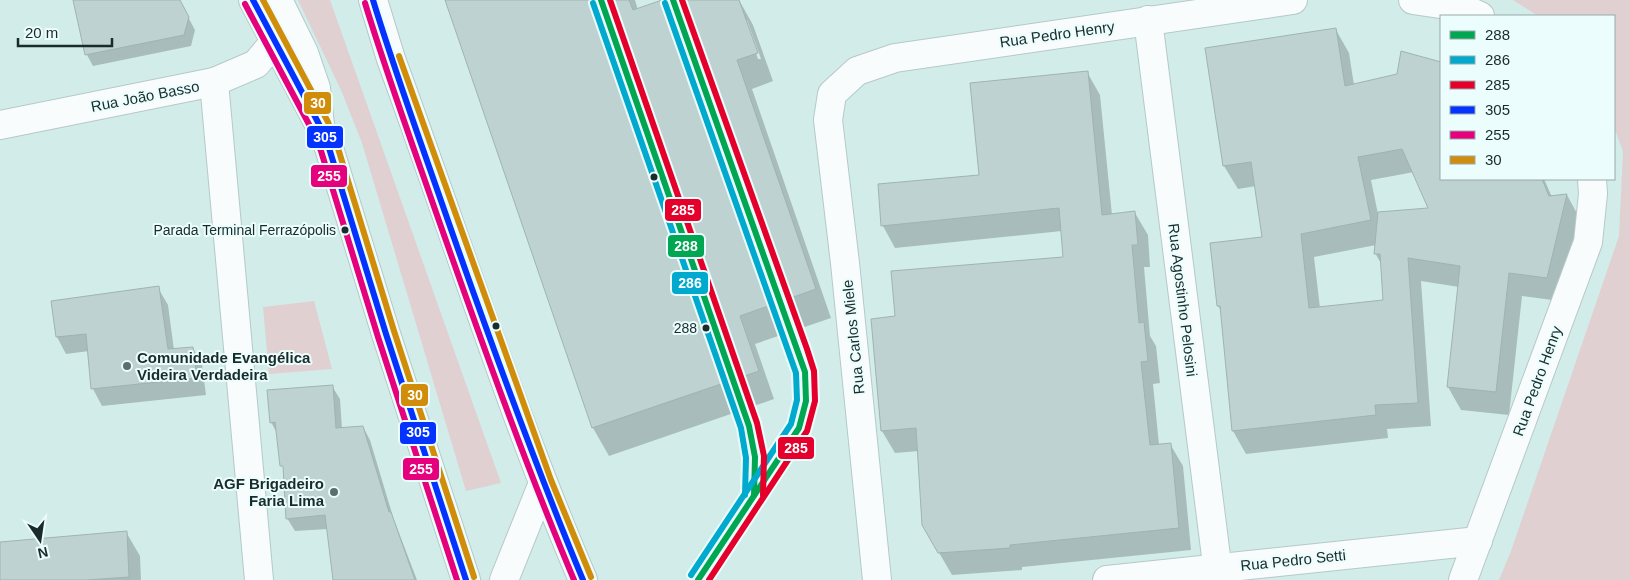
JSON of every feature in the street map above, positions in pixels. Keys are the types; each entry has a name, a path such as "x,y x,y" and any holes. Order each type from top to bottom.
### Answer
{"street":[{"path":"253,0 276,40 330,148 386,334 466,580"},
{"path":"278,0 304,53 316,88 320,126"},
{"path":"364,0 391,59"},
{"path":"373,0 391,59 543,483 583,580"},
{"name":"Rua Pedro Henry","path":"832,94 857,71 895,58 1291,0"},
{"path":"1413,0 1460,7 1478,15"},
{"name":"Rua Agostinho Pelosini","path":"1148,20 1218,574"},
{"name":"Rua João Basso","path":"0,125 214,82 256,64 276,40"},
{"path":"214,82 259,580"},
{"name":"Rua Carlos Miele","path":"832,94 828,120 845,262 877,580"},
{"name":"Rua Pedro Henry","path":"1464,580 1588,242 1593,194 1592,180"},
{"path":"504,580 543,483"},
{"name":"Rua Pedro Setti","path":"1108,580 1218,574 1478,541"}],"shaded area":[{"path":"298,0 330,0 501,483 466,491 362,143 341,90"},
{"path":"1513,0 1630,0 1630,580 1499,580 1511,551 1619,236 1623,152 1615,130 1615,15 1536,15"},
{"path":"314,301 332,369 269,374 263,307"}],"building":[{"path":"73,0 180,0 189,17 184,35 85,55"},
{"path":"445,0 629,0 633,10 662,0 739,0 758,53 737,60 816,289 740,316 759,371 592,428"},
{"path":"1336,28 1345,86 1397,74 1401,51 1440,62 1440,180 1542,180 1549,196 1567,194 1547,278 1509,273 1496,392 1447,387 1460,266 1408,258 1418,403 1375,405 1376,415 1232,431 1220,306 1217,306 1210,243 1262,237 1251,162 1223,166 1205,48","holes":["1402,149 1428,208 1378,212 1374,254 1380,254 1383,300 1309,308 1301,234 1371,220 1358,157"]},
{"path":"1088,71 1102,215 1135,211 1138,245 1132,245 1139,323 1144,322 1148,361 1141,362 1150,445 1171,443 1179,528 1010,545 1010,548 938,553 922,525 916,428 881,431 871,319 895,316 891,271 1063,257 1059,208 881,226 878,184 979,175 970,83"},
{"path":"159,286 168,349 193,347 197,378 91,389 86,334 56,337 51,301"},
{"path":"333,385 336,428 363,426 389,512 391,512 415,580 333,580 325,515 286,519 283,466 280,466 275,422 270,423 267,390"},
{"path":"127,531 129,577 86,580 0,580 0,542"}],"transit line":[{"name":"305","path":"253,0 320,126 329,148 386,334 466,580"},
{"name":"30","path":"263,0 328,122 337,145 394,331 474,577"},
{"name":"305","path":"373,0 408,108 495,353 583,580"},
{"name":"288","path":"601,0 749,426 755,457 754,495"},
{"name":"285","path":"610,0 757,423 764,456 763,495"},
{"name":"288","path":"673,0 805,372 806,401 799,428 698,580"},
{"name":"285","path":"682,0 814,371 815,401 807,431 709,580"},
{"name":"255","path":"365,3 454,264 520,445 574,580"},
{"name":"286","path":"593,3 741,428 746,458 745,495"},
{"name":"286","path":"665,3 796,373 797,400 791,424 691,575"},
{"name":"255","path":"245,4 312,130 321,151 378,337 457,580"},
{"name":"30","path":"399,56 551,480 591,577"}],"place":[{"name":"Parada Terminal Ferrazópolis","path":"345,230"},
{"name":"288","path":"706,328"},
{"name":"Comunidade Evangélica Videira Verdadeira","path":"127,366"},
{"name":"AGF Brigadeiro Faria Lima","path":"334,492"}]}
